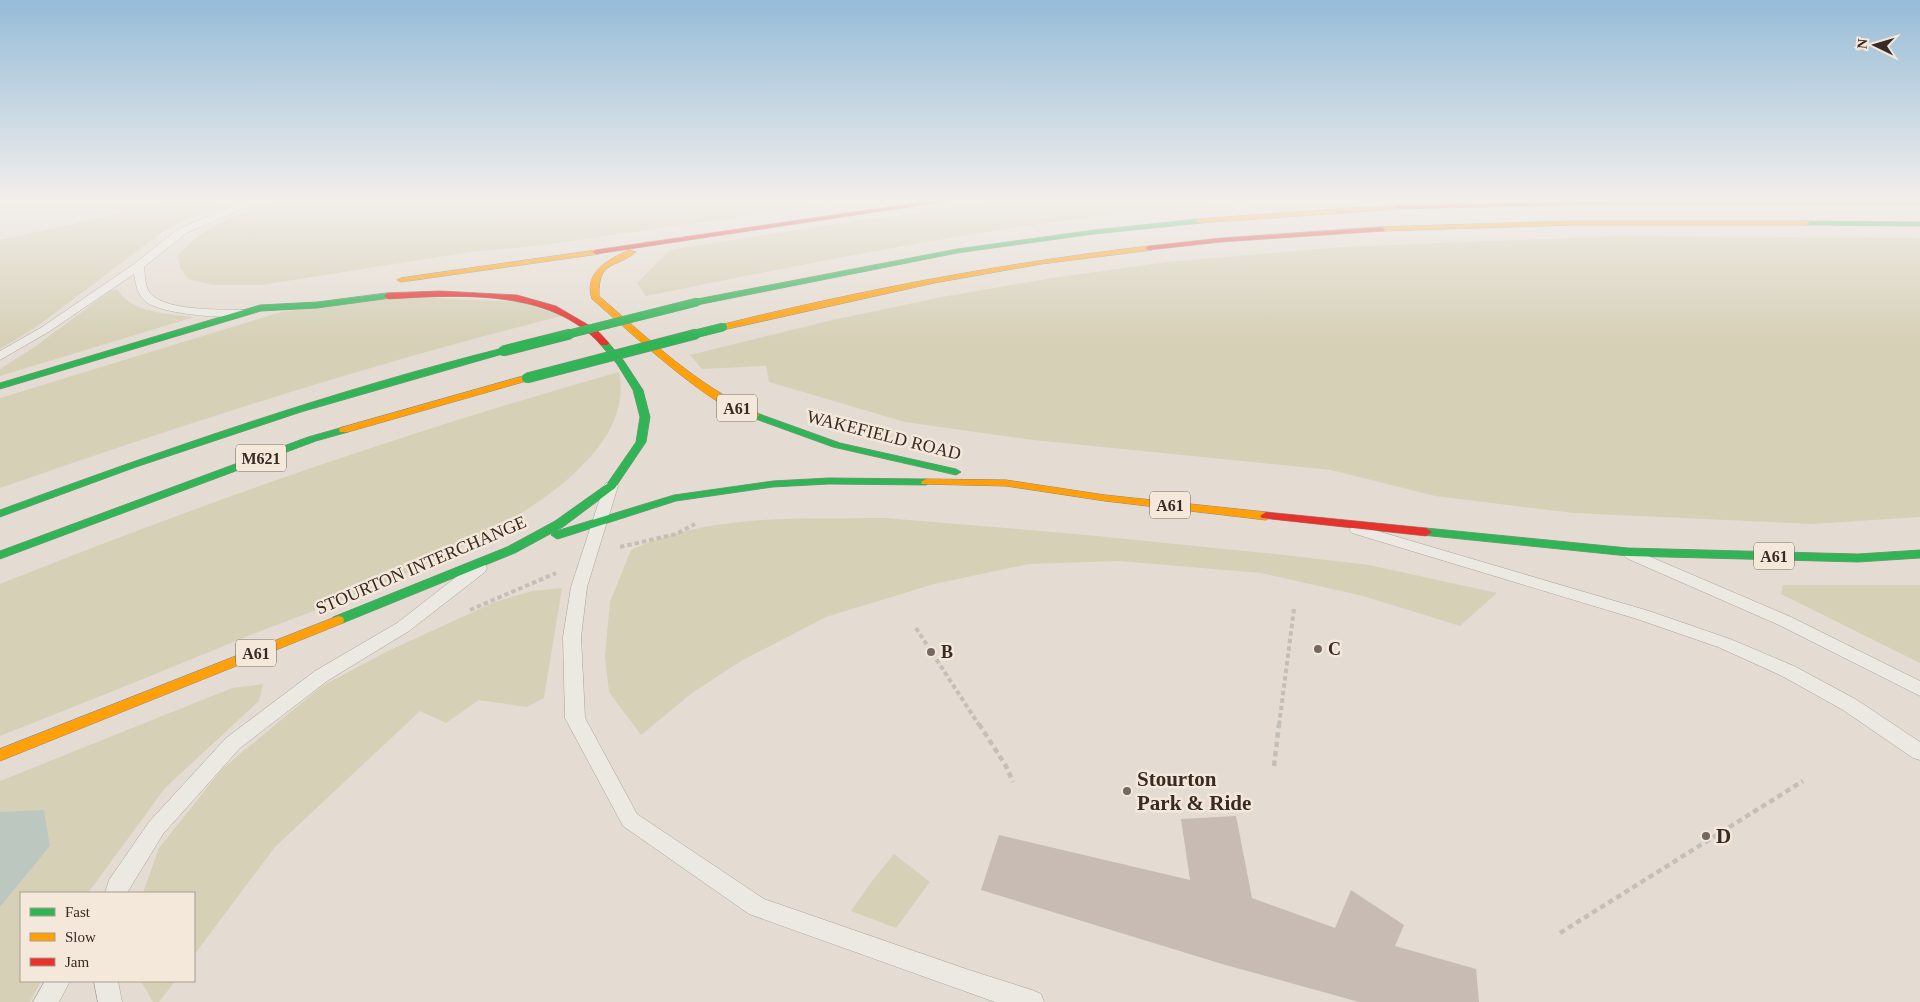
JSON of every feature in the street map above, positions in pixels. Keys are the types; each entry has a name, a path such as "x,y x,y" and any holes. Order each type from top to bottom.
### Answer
{"main road":[{"name":"WAKEFIELD ROAD","path":"392,281 631,246"},
{"name":"WAKEFIELD ROAD","path":"650,246 622,256 597,271 592,283 595,297 698,385 733,407 786,428 837,445 1006,483"},
{"name":"M621","path":"0,514 132,464 297,410 503,351 696,302 905,260 994,246"},
{"name":"M621","path":"0,555 312,439 527,378 723,327 904,285 990,269 1089,255 1183,246"},
{"name":"A61","path":"260,308 336,290"},
{"name":"STOURTON INTERCHANGE","path":"0,386 260,308 316,305 396,295 441,293 517,298 553,308 594,332 621,363 638,390 645,417 641,442 612,486 559,524 511,550 0,755"},
{"name":"A61","path":"511,550 674,498 773,484 829,480 1006,483 1105,498 1334,524 1628,552 1858,558 1920,554"}],"lane":[{"path":"0,356 46,328 138,266 163,246"},
{"path":"138,266 143,292 154,301 183,311 243,313"},
{"path":"612,486 599,521 579,588 572,637 575,718 630,820 757,907 968,982 1032,1002"},
{"path":"1334,524 1643,615 1724,643 1788,671 1850,705 1920,752"},
{"path":"1628,552 1785,621 1920,689"},
{"path":"116,891 156,828 233,743 321,676 403,628 490,559"},
{"path":"45,1002 57,982"},
{"path":"106,982 110,1002"}],"path":[{"path":"1274,766 1294,609"},
{"path":"916,628 1006,766 1014,782"},
{"path":"1560,933 1802,781"}],"shaded area":[{"path":"0,246 144,246 39,325 0,349"},
{"path":"187,246 538,246 470,252 261,285 214,285 188,279 180,268 178,256"},
{"path":"697,246 905,246 646,296 637,283 670,250"},
{"path":"1920,246 1920,517 1812,524 1574,513 1435,496 1331,470 1033,440 905,422 769,382 766,366 702,369 690,355 832,320 942,297 1052,278 1168,262 1343,247"},
{"path":"117,289 128,301 142,308 160,313 194,317 0,376 0,369 36,346 110,291"},
{"path":"386,296 520,302 562,316 349,374 139,441 0,488 0,398 281,312"},
{"path":"619,372 615,419 586,462 538,502 478,538 348,598 248,636 0,736 0,584 152,525 306,470 462,419"},
{"path":"885,518 1077,534 1369,565 1497,593 1460,626 1363,596 1261,573 1119,561 1029,564 934,584 826,617 741,661 692,693 641,735 609,692 605,656 610,602 631,550 661,538 724,524 756,520"},
{"path":"1783,585 1920,585 1920,663 1781,594"},
{"path":"562,588 544,698 527,707 479,700 446,723 420,711 275,847 195,954 195,892 143,892 159,848 222,769 322,686 388,651 495,602 532,591"},
{"path":"263,684 259,701 165,788 89,892 20,892 20,982 40,982 30,1002 0,1002 0,907 50,846 44,811 0,812 0,781 232,688"},
{"path":"44,810 50,846 0,907 0,812"},
{"path":"894,854 930,882 896,928 851,911"},
{"path":"142,982 174,982 159,1002 153,1002"}],"building":[{"name":"Stourton Park & Ride","path":"1236,816 1252,898 1335,928 1351,890 1404,925 1395,946 1476,969 1479,1002 1359,1002 1222,964 981,890 999,835 1190,880 1181,819"}],"traffic: fast":[{"path":"697,302 957,251 995,246"},
{"path":"0,386 260,308 317,305 388,296"},
{"path":"503,351 697,302"},
{"path":"527,378 723,327"},
{"path":"338,620 511,550 559,524 611,486 641,442 645,417 638,390 621,363 604,343"},
{"path":"0,514 132,465 297,410 503,351"},
{"path":"754,415 837,445 956,472"},
{"path":"0,555 312,439 344,430"},
{"path":"557,535 674,498 773,484 829,481 926,482"},
{"path":"1426,532 1628,552 1858,558 1920,554"}],"traffic: slow":[{"path":"723,327 934,281 1041,262 1149,248"},
{"path":"401,280 596,252"},
{"path":"632,252 603,267 596,279 595,297 670,363 690,378 732,405 754,415"},
{"path":"344,430 527,378"},
{"path":"926,482 1006,483 1105,498 1266,516"},
{"path":"0,755 338,620"}],"traffic: jam":[{"path":"596,252 639,246"},
{"path":"1149,248 1169,246"},
{"path":"388,296 441,293 517,298 553,308 594,332 604,343"},
{"path":"1266,516 1426,532"}],"place":[{"name":"C","path":"1318,649"},
{"name":"B","path":"931,652"},
{"name":"Stourton Park & Ride","path":"1127,791"},
{"name":"D","path":"1706,836"}]}
